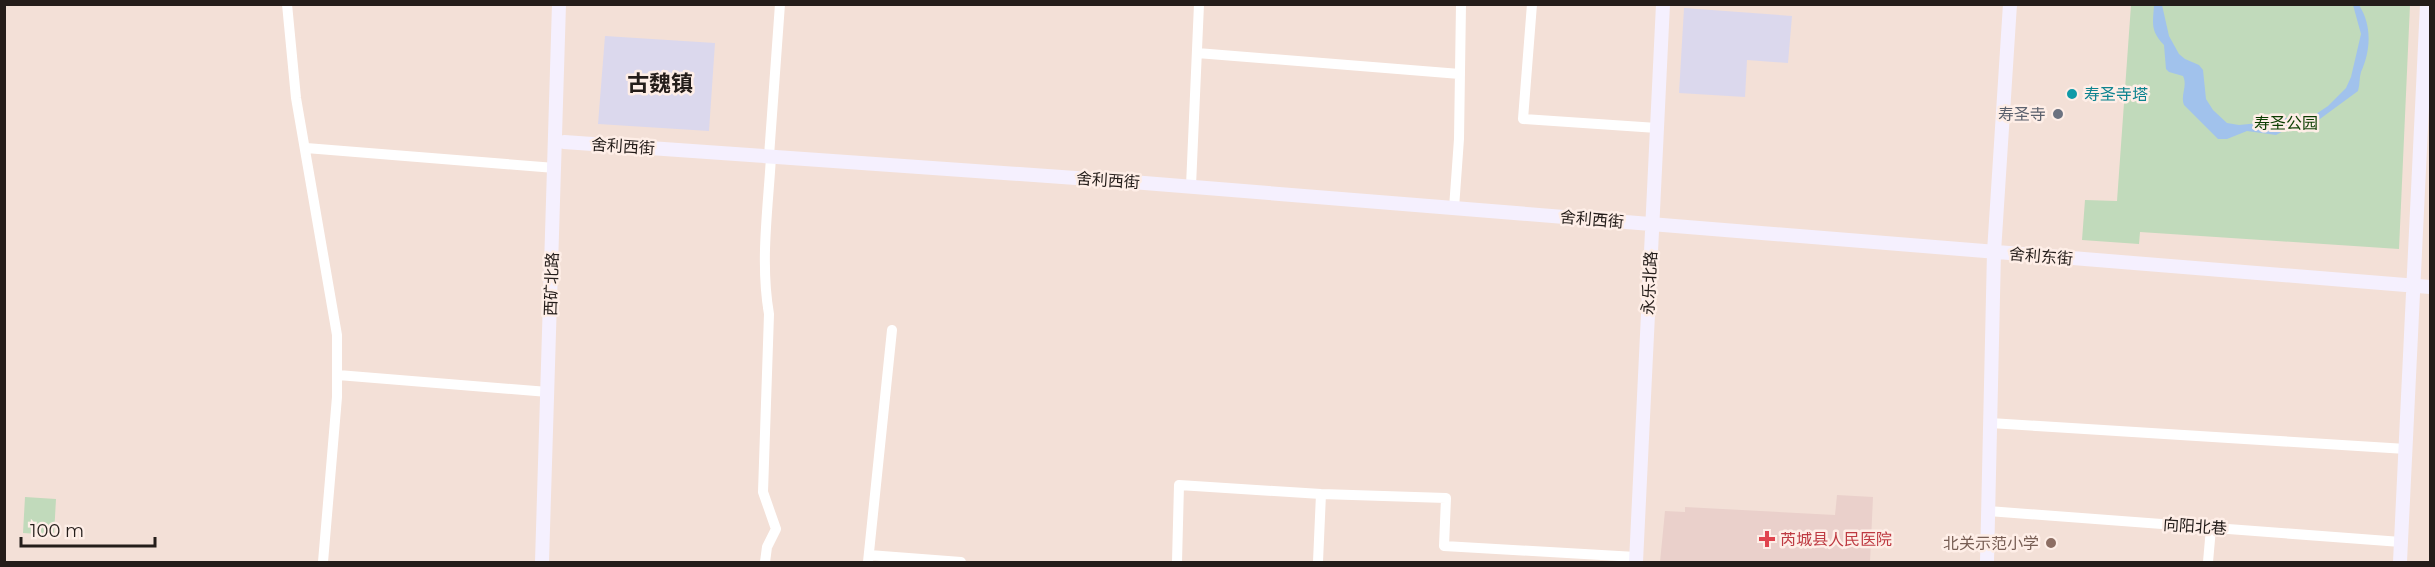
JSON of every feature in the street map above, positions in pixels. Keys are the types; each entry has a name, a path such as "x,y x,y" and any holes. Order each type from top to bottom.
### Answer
{"street":[{"path":"286,4 296,98 334,312 338,375 324,562"},
{"name":"西矿北路","path":"542,562 560,4"},
{"name":"西矿北路","path":"550,562 568,4"},
{"path":"765,562 767,547 776,529 763,492 769,314 764,286 764,266 780,4"},
{"path":"1191,186 1199,4"},
{"path":"1454,208 1459,139 1461,4"},
{"path":"1532,4 1523,120 1657,128"},
{"name":"永乐北路","path":"1636,560 1663,4"},
{"path":"1987,562 1994,252 2010,4"},
{"path":"2400,562 2427,4"},
{"path":"1197,53 1460,74"},
{"name":"舍利西街","path":"564,142 1191,186 1652,224"},
{"path":"306,148 555,168"},
{"name":"舍利东街","path":"1652,224 2430,287"},
{"path":"892,330 869,559 961,562"},
{"path":"338,375 548,392"},
{"path":"1990,423 2406,449"},
{"path":"1177,562 1179,485 1321,494 1446,498 1444,546 1636,560"},
{"path":"1318,562 1321,494"},
{"name":"向阳北巷","path":"1988,511 2401,542"},
{"path":"2208,562 2211,528"}],"shaded area":[{"path":"1684,8 1792,16 1788,63 1747,60 1745,97 1679,93"},
{"path":"605,36 715,43 709,131 598,124"},
{"name":"芮城县人民医院","path":"1837,495 1873,497 1870,562 1660,562 1665,511 1685,512 1685,507 1835,515"}],"green space":[{"name":"寿圣公园","path":"2131,5 2410,5 2399,249 2140,232 2139,244 2082,240 2085,200 2117,201"},
{"path":"25,497 56,499 54,535 23,533"}],"water":[{"path":"2154,5 2162,5 2169,36 2179,54 2199,65 2203,70 2206,99 2213,110 2227,123 2239,125 2259,123 2273,127 2284,118 2310,118 2328,106 2346,88 2351,77 2361,34 2353,5 2359,5 2363,13 2369,38 2358,91 2309,127 2289,128 2276,135 2247,131 2227,139 2218,139 2184,105 2183,76 2166,69 2164,45 2156,35 2153,26"}],"place":[{"name":"寿圣寺塔","path":"2072,94"},
{"name":"寿圣寺","path":"2058,114"},
{"name":"芮城县人民医院","path":"1767,539"},
{"name":"北关示范小学","path":"2051,543"}],"district":[{"name":"古魏镇","path":"660,83"}]}
